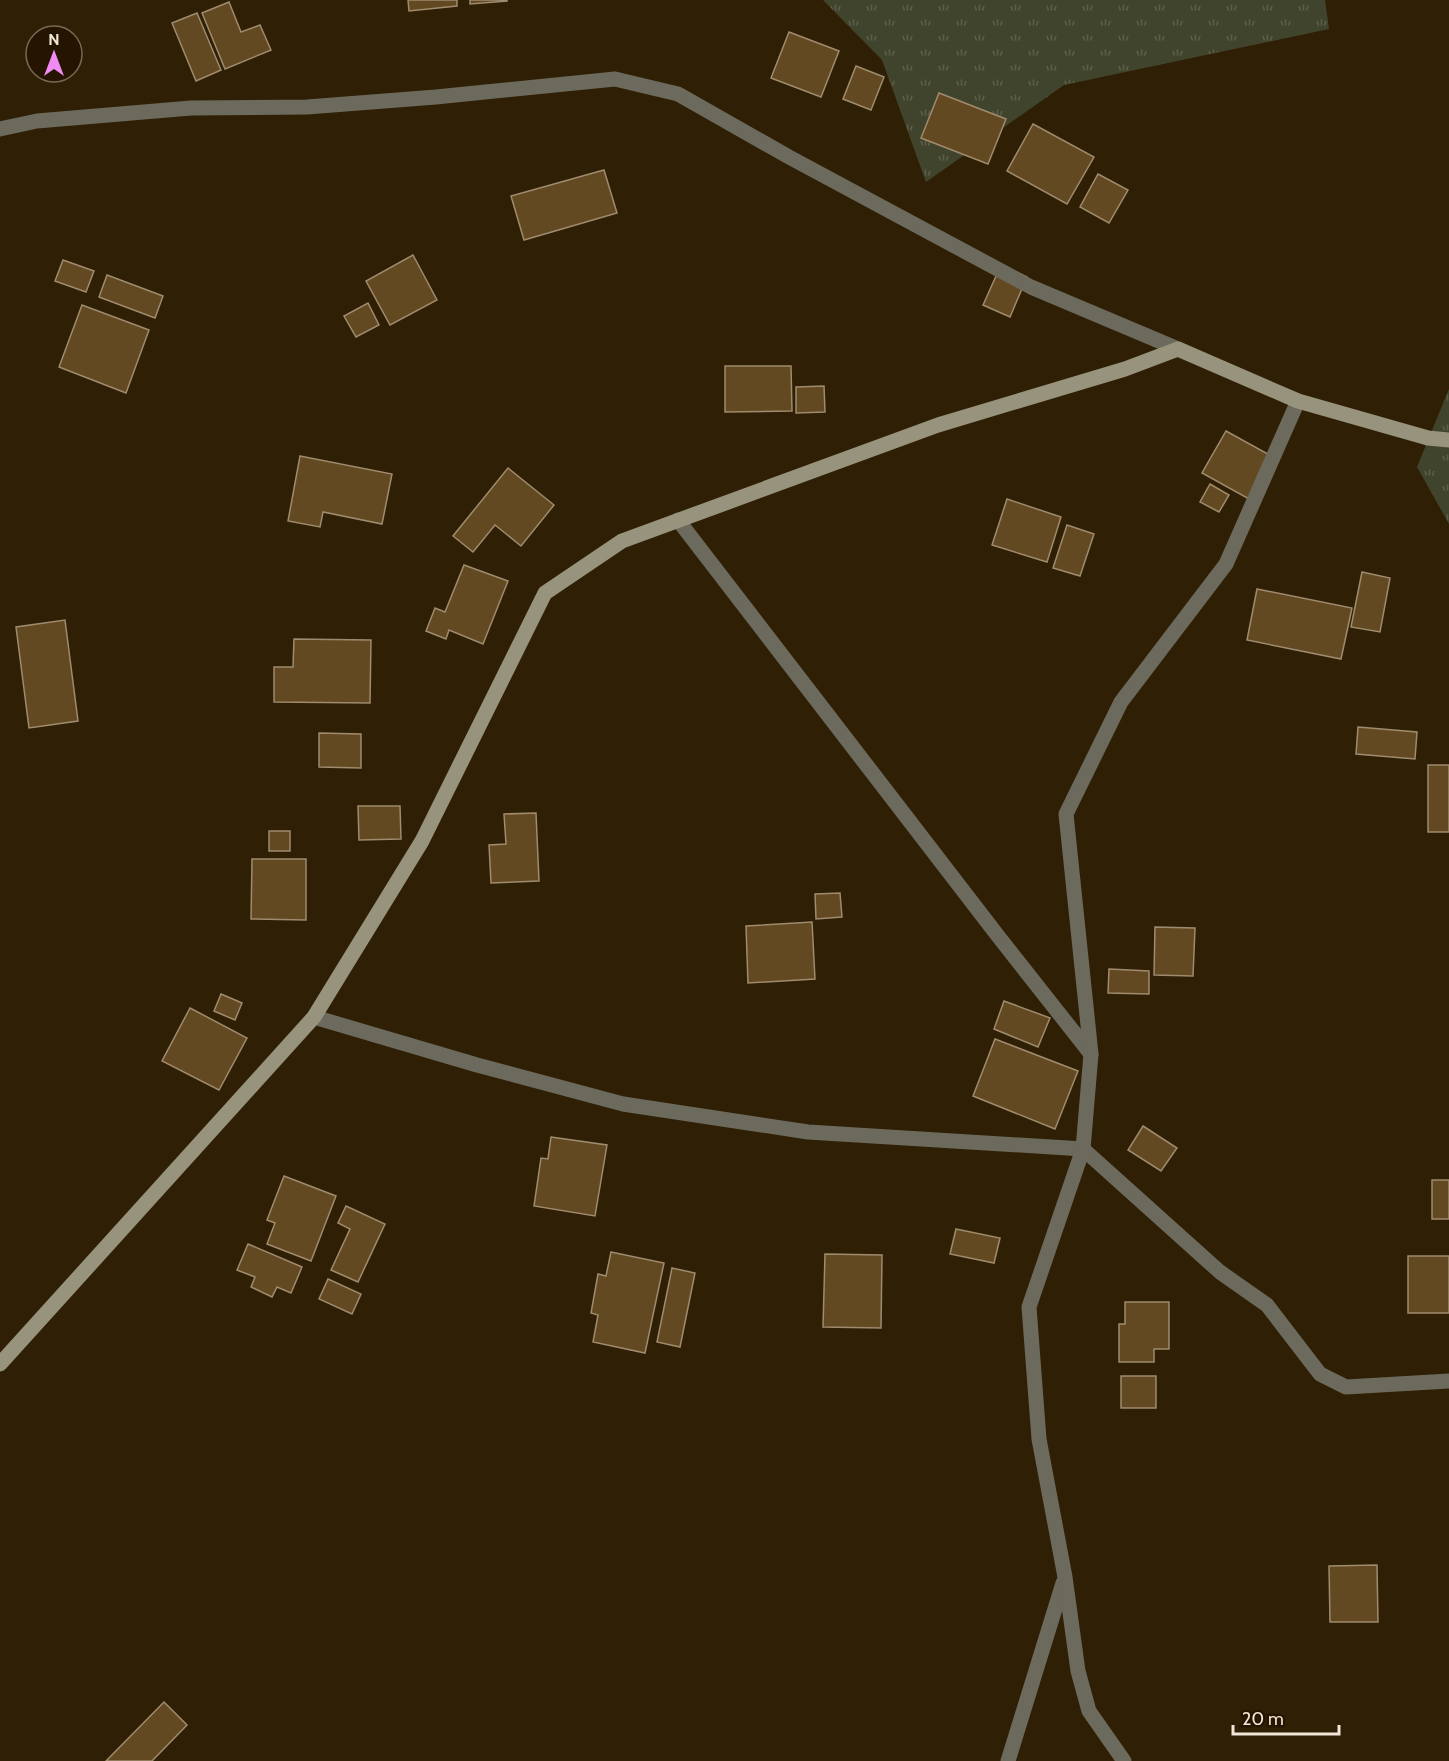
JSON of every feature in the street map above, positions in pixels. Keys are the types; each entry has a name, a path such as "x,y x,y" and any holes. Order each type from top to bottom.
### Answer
{"street":[{"path":"0,129 37,121 191,108 330,105 436,98 615,79 678,94 789,157 1031,287 1298,401 1428,438 1449,440"},
{"path":"0,1364 314,1017 422,841 545,593 622,541 938,425 1125,369 1178,349"},
{"path":"1124,1761 1089,1711 1078,1671 1065,1577 1039,1439 1029,1307 1083,1149 1091,1054 1066,814 1121,702 1226,564 1298,401"},
{"path":"678,520 1091,1054"},
{"path":"314,1017 477,1065 623,1104 808,1132 1083,1149 1220,1272 1267,1305 1320,1374 1346,1387 1449,1381"},
{"path":"1008,1761 1065,1577"}],"green space":[{"path":"823,0 1325,0 1329,29 1064,85 926,182 882,60"},
{"path":"1449,389 1449,524 1417,467"}],"building":[{"path":"408,0 457,0 457,6 409,11"},
{"path":"470,0 507,0 507,1 470,4"},
{"path":"229,2 241,32 260,25 271,50 225,69 202,13"},
{"path":"197,13 221,70 196,81 172,23"},
{"path":"789,32 839,51 821,97 771,78"},
{"path":"856,66 884,77 871,110 843,99"},
{"path":"939,93 1006,119 988,164 921,138"},
{"path":"1033,124 1094,157 1067,204 1007,171"},
{"path":"604,170 617,213 524,240 511,196"},
{"path":"1098,174 1128,190 1109,223 1080,207"},
{"path":"413,255 437,300 390,325 366,281"},
{"path":"63,260 94,271 86,292 55,281"},
{"path":"1001,265 1027,277 1010,317 983,305"},
{"path":"107,275 163,296 155,318 99,297"},
{"path":"368,303 379,325 356,337 344,316"},
{"path":"82,305 149,330 126,393 59,367"},
{"path":"725,366 791,366 792,411 725,412"},
{"path":"824,386 825,412 796,413 796,387"},
{"path":"1226,431 1273,457 1249,499 1202,473"},
{"path":"300,456 392,474 382,524 323,512 320,527 288,521"},
{"path":"508,468 554,505 521,546 495,525 473,552 453,536"},
{"path":"1210,484 1229,495 1219,512 1200,502"},
{"path":"1007,499 1061,517 1047,562 992,545"},
{"path":"1067,525 1094,534 1080,576 1053,568"},
{"path":"464,565 508,581 483,644 449,630 446,639 426,631 435,608 445,612"},
{"path":"1362,572 1390,578 1380,632 1351,627"},
{"path":"1257,589 1352,608 1341,659 1247,640"},
{"path":"65,620 78,721 29,728 16,627"},
{"path":"294,639 371,640 370,703 274,702 274,667 293,667"},
{"path":"1358,727 1417,732 1415,759 1356,754"},
{"path":"319,733 361,734 361,768 319,767"},
{"path":"1428,765 1449,765 1449,832 1428,832"},
{"path":"358,806 400,806 401,839 359,840"},
{"path":"536,813 539,881 491,883 489,845 506,844 504,814"},
{"path":"269,831 290,831 290,851 269,851"},
{"path":"252,859 306,859 306,920 251,919"},
{"path":"840,893 842,917 816,919 815,894"},
{"path":"812,922 815,979 748,983 746,926"},
{"path":"1155,927 1195,928 1193,976 1154,975"},
{"path":"1109,969 1149,971 1149,994 1108,993"},
{"path":"221,994 242,1003 235,1020 214,1011"},
{"path":"1004,1001 1050,1018 1038,1047 994,1029"},
{"path":"190,1008 247,1038 219,1090 162,1061"},
{"path":"995,1039 1078,1071 1055,1129 973,1096"},
{"path":"1143,1126 1177,1148 1161,1171 1128,1150"},
{"path":"551,1137 607,1145 595,1216 534,1206 541,1158 548,1159"},
{"path":"284,1176 336,1196 311,1261 267,1244 275,1223 267,1220"},
{"path":"1432,1180 1449,1180 1449,1219 1432,1219"},
{"path":"346,1206 385,1224 358,1282 331,1270 350,1229 338,1223"},
{"path":"956,1229 1000,1238 994,1263 950,1254"},
{"path":"248,1244 302,1267 291,1293 277,1287 272,1297 251,1287 255,1277 237,1270"},
{"path":"611,1252 664,1263 645,1353 593,1342 598,1315 591,1313 598,1274 606,1276"},
{"path":"825,1254 882,1255 881,1328 823,1327"},
{"path":"1408,1256 1449,1256 1449,1313 1408,1313"},
{"path":"672,1268 695,1273 680,1347 657,1342"},
{"path":"328,1279 361,1294 352,1314 319,1299"},
{"path":"1125,1302 1169,1302 1169,1349 1154,1349 1154,1362 1119,1362 1119,1324 1125,1324"},
{"path":"1121,1376 1156,1376 1156,1408 1121,1408"},
{"path":"1377,1565 1378,1622 1330,1622 1329,1566"},
{"path":"164,1702 187,1725 152,1761 106,1761"}]}
